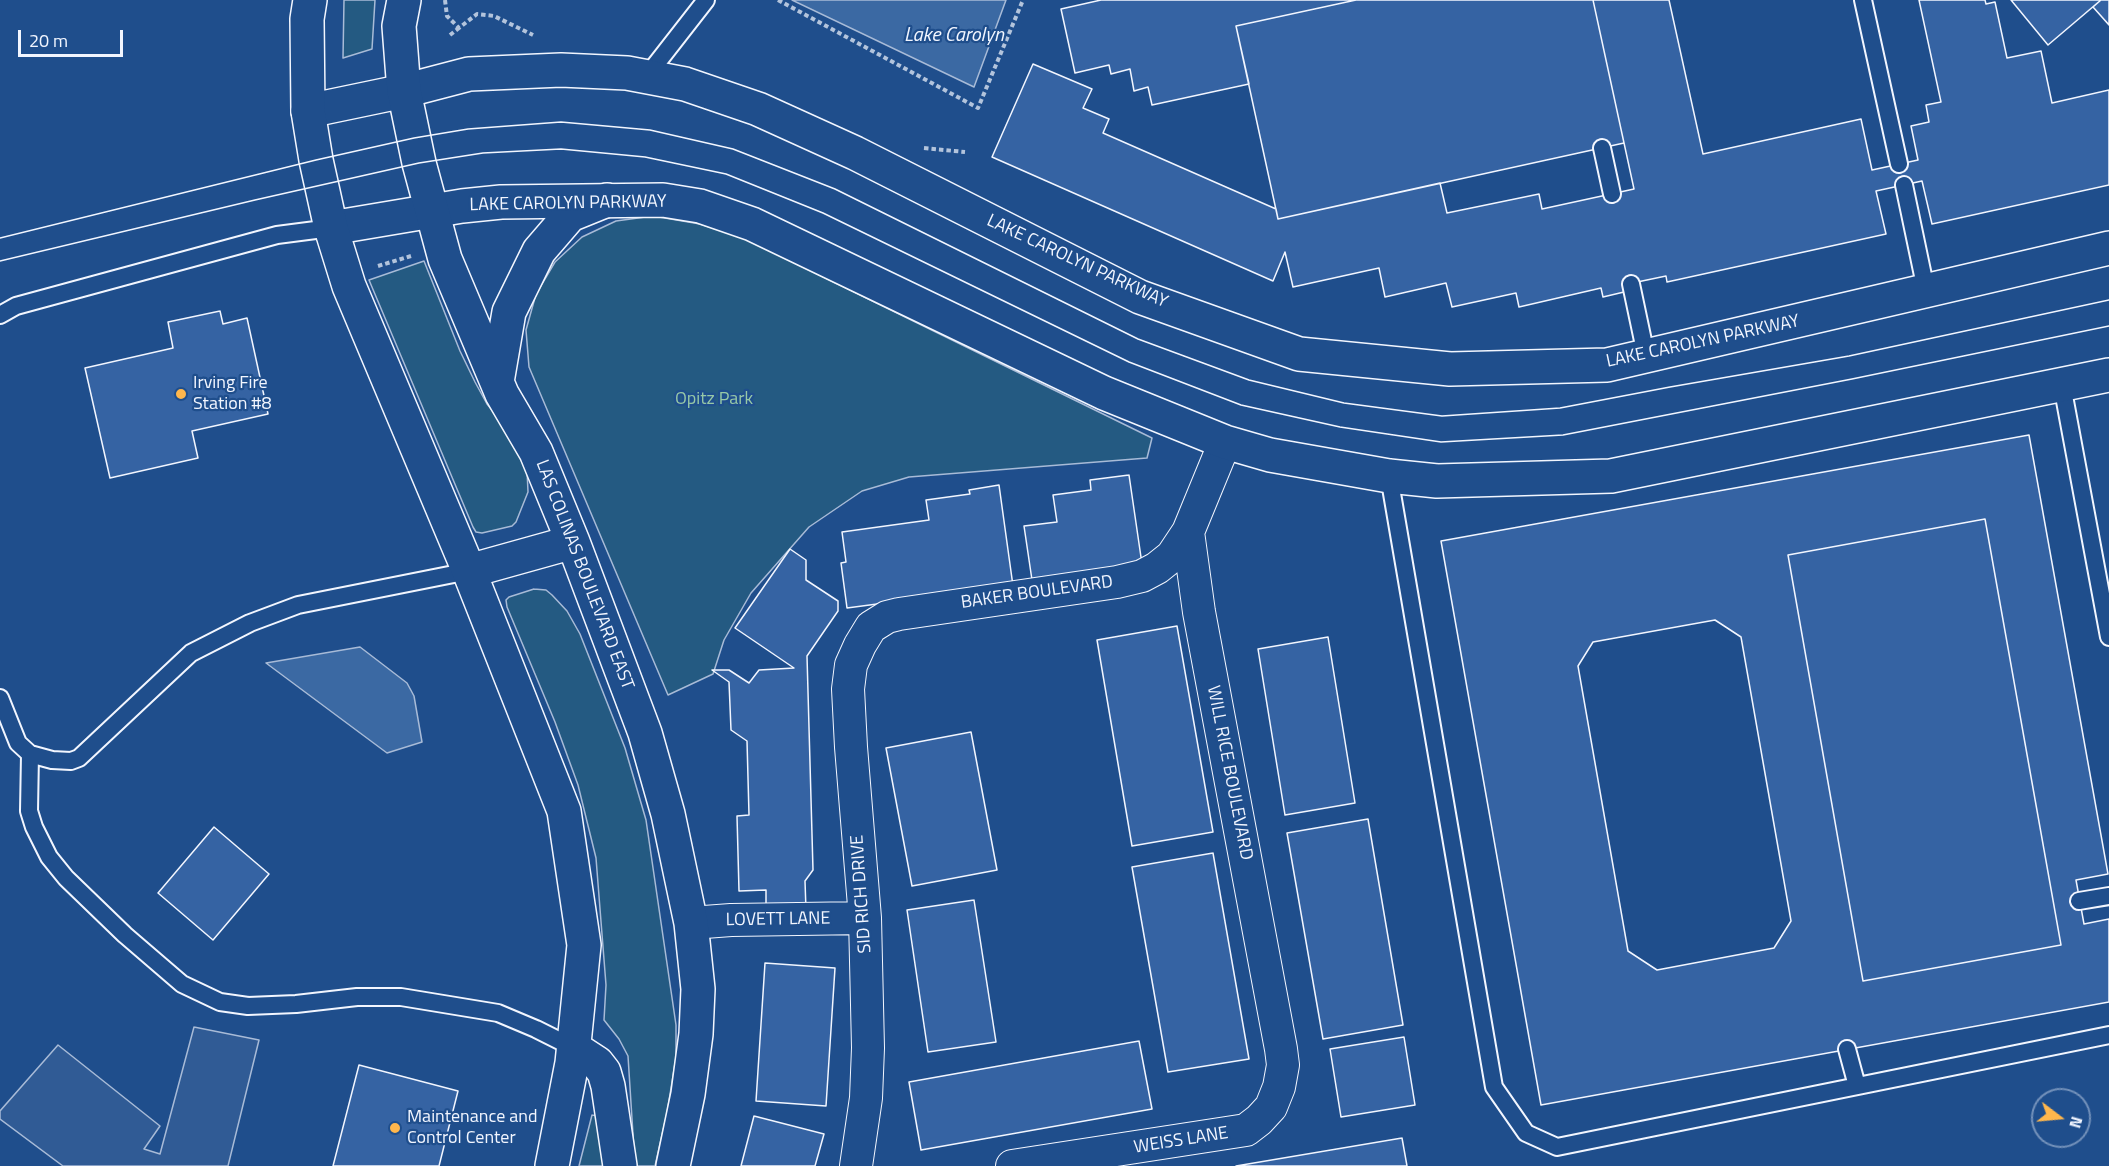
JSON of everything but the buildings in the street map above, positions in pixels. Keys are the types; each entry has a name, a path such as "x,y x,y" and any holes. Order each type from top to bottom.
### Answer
{"street":[{"path":"310,0 307,19 308,111 331,228 350,286 470,571 564,811 584,945 573,1063 552,1166"},
{"name":"LAS COLINAS BOULEVARD EAST","path":"404,0 399,26 404,91 445,259 497,382 536,452 573,542 645,733 668,814 691,923 698,988 696,1034 688,1094 673,1166"},
{"name":"LAKE CAROLYN PARKWAY","path":"308,111 404,91 470,74 561,70 627,73 685,84 758,109 855,153 1140,297 1299,354 1450,369 1607,365 2109,248"},
{"path":"497,382 509,312 539,251 570,215 607,200"},
{"name":"LAKE CAROLYN PARKWAY","path":"331,228 501,202 663,200 700,206 752,224 1104,393 1225,442 1270,455 1389,476 1437,481 1611,476 2109,375"},
{"path":"1188,532 1225,442"},
{"name":"BAKER BOULEVARD","path":"871,627 887,617 899,614 1117,582 1142,576 1172,556 1188,532"},
{"name":"WILL RICE BOULEVARD","path":"1188,532 1199,612 1281,1049 1282,1076 1271,1107"},
{"path":"470,571 573,542"},
{"name":"SID RICH DRIVE","path":"859,1166 866,1098 868,1048 865,918 850,747 848,688 851,665 871,627"},
{"name":"LOVETT LANE","path":"691,923 731,920 865,918"},
{"path":"574,1048 597,1063 604,1072 620,1166"},
{"name":"WEISS LANE","path":"1012,1166 1233,1134 1246,1130 1271,1107"}],"lane":[{"path":"646,77 706,0"},
{"path":"1863,0 1899,164"},
{"path":"1602,148 1612,194"},
{"path":"1904,185 1926,290"},
{"path":"0,315 16,306 277,236 331,228"},
{"path":"1631,284 1646,355"},
{"path":"2062,385 2109,637"},
{"path":"1389,476 1494,1087 1526,1133 1557,1146 2109,1035"},
{"path":"0,698 18,743 30,754 52,760 71,761 79,758 191,653 250,623 298,604 470,571"},
{"path":"30,754 29,811 49,857 66,878 124,935 182,984 220,1002 248,1006 390,997 444,1004 498,1013 574,1048"},
{"path":"2079,901 2109,896"},
{"path":"1847,1049 1857,1086"}],"path":[{"path":"778,0 978,108 1023,0"},
{"path":"450,35 459,28"},
{"path":"374,267 420,253"}],"green space":[{"path":"344,0 375,0 372,49 343,58"},
{"name":"Opitz Park","path":"653,216 700,224 744,238 1152,438 1147,458 909,477 862,491 809,527 751,593 724,640 713,674 668,695 529,367 526,330 536,294 555,262 582,237 616,221"},
{"path":"424,261 475,382 487,404 505,426 527,470 528,492 516,522 512,526 482,533 476,532 473,527 369,280"},
{"path":"534,589 546,590 552,595 567,611 580,634 625,748 646,820 676,1025 676,1057 655,1166 635,1166 628,1056 619,1039 604,1020 606,985 596,858 578,785 555,722 507,607 506,600 509,597"},
{"path":"592,1115 604,1117 606,1166 579,1166"}],"shaded area":[{"path":"194,1027 259,1040 228,1166 63,1166 0,1119 0,1111 58,1045 160,1126 144,1149 160,1154"}],"water":[{"name":"Lake Carolyn","path":"792,0 1006,0 974,87"},
{"path":"360,647 407,683 414,696 422,742 387,753 266,663"}],"tram line":[{"path":"0,238 316,160 414,138 468,129 561,122 650,130 733,149 835,189 1138,339 1249,380 1344,403 1442,416 1560,408 1849,356 2109,300"},
{"path":"0,261 419,163 483,153 561,149 645,157 726,174 823,213 1129,362 1241,405 1340,427 1441,442 1563,435 2109,326"}],"place":[{"name":"Irving Fire Station #8","path":"181,394"},
{"name":"Maintenance and Control Center","path":"395,1128"}]}
